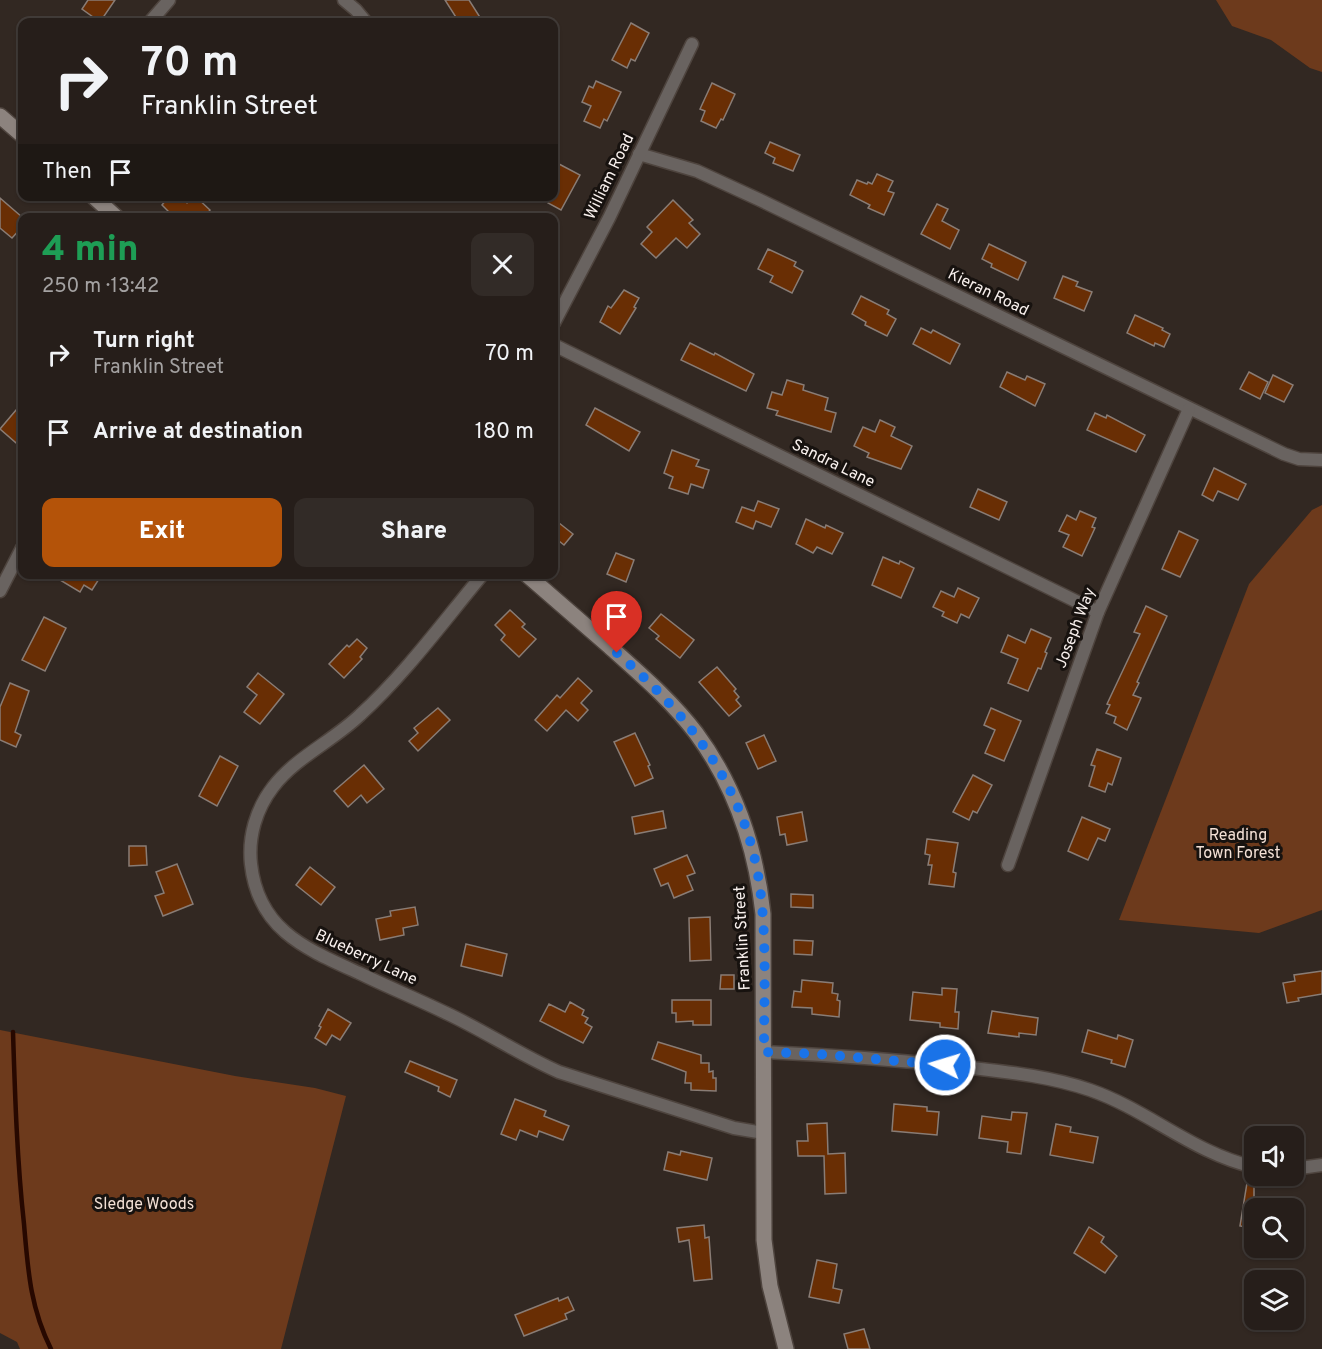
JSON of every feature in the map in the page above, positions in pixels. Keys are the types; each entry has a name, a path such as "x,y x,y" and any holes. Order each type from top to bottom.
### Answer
{"main road":[{"path":"0,116 18,132"},
{"path":"98,201 112,213"},
{"name":"Franklin Street","path":"532,579 635,669 685,719 706,749 733,796 750,840 760,887 764,945 763,1215 766,1262 786,1349"}],"street":[{"path":"153,18 169,0"},
{"path":"344,0 363,18"},
{"name":"William Road","path":"558,315 588,259 692,44"},
{"name":"Kieran Road","path":"639,153 697,171 741,191 1288,456 1304,460 1322,460"},
{"name":"Sandra Lane","path":"558,347 1098,612"},
{"name":"Joseph Way","path":"1008,865 1098,612 1189,409"},
{"path":"0,591 18,556"},
{"name":"Blueberry Lane","path":"479,579 388,687 360,716 294,766 273,787 258,813 251,843 252,873 261,901 278,926 301,946 449,1014 537,1063 570,1076 734,1128 764,1133"},
{"path":"764,1052 867,1058 1046,1078 1113,1099 1207,1152 1244,1164"},
{"path":"1304,1167 1322,1165"}],"green space":[{"path":"1216,0 1322,0 1322,72 1310,68 1271,40 1232,26"},
{"name":"Reading Town Forest","path":"1322,505 1322,910 1259,933 1119,920 1249,584 1312,510"},
{"name":"Sledge Woods","path":"0,1030 235,1076 315,1088 346,1096 281,1349 20,1349 17,1342 0,1333"}],"building":[{"path":"88,0 115,0 103,18 94,18 82,9"},
{"path":"445,0 469,0 480,18 456,18"},
{"path":"631,23 649,33 635,61 631,59 627,68 612,60"},
{"path":"596,81 621,92 607,121 604,119 600,128 584,121 591,106 582,102 589,86 593,88"},
{"path":"712,83 735,94 723,120 721,119 716,128 701,121 705,111 700,109"},
{"path":"770,142 800,155 793,171 773,163 775,158 765,153"},
{"path":"559,164 580,175 561,210 548,203 558,201"},
{"path":"877,174 893,181 888,191 894,193 884,215 868,208 870,205 850,195 857,180 872,184"},
{"path":"0,198 18,214 18,231 12,238 0,228"},
{"path":"673,200 693,220 689,223 700,234 687,248 676,238 656,258 641,244 652,232 647,227"},
{"path":"165,201 187,203 200,201 210,210 208,213 168,213 162,205"},
{"path":"937,204 948,209 942,221 959,230 950,249 921,234"},
{"path":"989,244 1026,262 1018,280 991,267 992,264 982,259"},
{"path":"768,249 796,262 794,266 803,271 792,293 770,282 773,276 758,269"},
{"path":"1063,276 1078,282 1076,286 1092,292 1084,311 1054,298"},
{"path":"624,290 639,298 634,307 636,308 620,334 600,322 608,306 611,308"},
{"path":"861,296 889,310 887,314 896,319 887,336 865,325 866,322 852,314"},
{"path":"1135,315 1163,328 1162,330 1170,334 1164,347 1155,343 1154,346 1127,333"},
{"path":"921,328 931,333 933,330 960,344 950,364 913,344"},
{"path":"690,343 714,355 715,353 754,374 746,391 681,360"},
{"path":"1007,372 1025,380 1027,376 1045,384 1035,406 1000,387"},
{"path":"1249,372 1268,382 1260,399 1240,389"},
{"path":"1273,375 1293,385 1284,402 1265,393"},
{"path":"787,380 804,385 803,390 828,398 825,410 836,413 831,432 776,415 778,411 767,408 772,392 782,395"},
{"path":"18,408 18,445 0,429"},
{"path":"595,408 640,432 629,451 586,425"},
{"path":"1095,413 1106,418 1107,415 1145,435 1136,452 1087,430"},
{"path":"880,420 895,427 891,436 912,446 901,469 867,457 869,453 854,446 863,427 875,432"},
{"path":"672,450 699,460 696,466 709,470 703,488 691,484 688,494 669,488 673,477 664,473"},
{"path":"1214,468 1246,484 1238,500 1218,491 1213,501 1202,495"},
{"path":"978,489 1007,502 999,520 970,507"},
{"path":"758,501 779,509 771,527 756,521 753,529 736,522 742,507 754,511"},
{"path":"1080,511 1096,518 1092,527 1095,528 1082,556 1063,547 1069,535 1059,531 1067,515 1076,520"},
{"path":"806,519 843,533 832,554 817,547 813,553 796,544"},
{"path":"558,522 573,534 564,545 558,540"},
{"path":"1179,531 1198,540 1180,577 1162,569"},
{"path":"616,553 634,560 626,582 607,574"},
{"path":"883,557 899,564 900,561 914,568 901,598 872,585"},
{"path":"58,579 99,579 92,590 84,585 80,592"},
{"path":"958,588 979,598 969,618 961,614 957,623 942,616 944,612 933,607 941,591 954,597"},
{"path":"1146,606 1167,616 1137,682 1139,683 1133,695 1141,698 1127,730 1114,723 1116,717 1106,713 1110,705 1107,704 1140,634 1134,632"},
{"path":"510,610 525,624 522,627 536,639 519,657 501,640 505,635 495,625"},
{"path":"661,614 694,640 680,658 656,639 659,636 649,628"},
{"path":"44,617 66,628 45,671 22,660"},
{"path":"1031,629 1051,638 1041,669 1038,668 1028,691 1008,683 1018,659 1001,652 1008,635 1025,643"},
{"path":"357,639 367,648 360,657 362,659 344,678 329,664 347,645 349,647"},
{"path":"717,667 736,689 734,691 739,697 736,700 741,706 729,716 699,682"},
{"path":"258,673 284,694 260,724 244,712 257,695 247,687"},
{"path":"578,678 592,691 581,703 588,710 578,721 566,710 547,731 535,720 557,695 560,698"},
{"path":"10,683 29,691 15,732 21,735 16,747 0,740 0,707"},
{"path":"438,708 450,720 418,751 409,741 418,733 414,728"},
{"path":"991,708 1021,721 1004,761 985,753 995,730 984,725"},
{"path":"635,733 650,765 648,766 653,778 635,786 614,742"},
{"path":"764,735 776,761 758,769 746,743"},
{"path":"1097,749 1121,758 1112,785 1108,783 1105,792 1089,786 1095,766 1091,765"},
{"path":"220,756 238,766 217,806 199,796"},
{"path":"364,765 384,789 367,803 361,795 348,807 334,791"},
{"path":"973,775 992,785 977,813 973,811 969,820 953,812"},
{"path":"663,811 666,828 635,834 632,817"},
{"path":"802,812 807,841 787,845 785,834 780,835 777,817"},
{"path":"1082,817 1110,829 1105,841 1098,838 1088,860 1068,851"},
{"path":"927,839 958,843 953,872 956,873 954,887 929,884 932,865 928,865 930,855 925,854"},
{"path":"129,846 146,846 147,865 129,866"},
{"path":"687,855 695,873 687,876 693,890 674,898 668,883 661,886 654,869"},
{"path":"177,864 193,904 163,916 155,896 164,893 156,872"},
{"path":"310,867 335,887 321,905 296,885"},
{"path":"791,894 813,895 813,908 791,907"},
{"path":"415,907 418,925 403,928 404,935 380,940 376,919 391,916 390,911"},
{"path":"710,917 711,960 690,961 689,918"},
{"path":"794,940 813,941 812,955 794,954"},
{"path":"466,944 507,954 502,976 461,966"},
{"path":"1322,971 1322,994 1298,998 1299,1001 1287,1003 1283,983 1295,981 1294,975"},
{"path":"721,975 734,975 734,989 720,989"},
{"path":"802,980 833,983 832,993 838,994 837,1000 840,1001 839,1017 812,1014 812,1008 792,1007 794,991 801,992"},
{"path":"942,988 957,989 955,1012 959,1012 958,1029 940,1027 940,1023 910,1020 913,992 942,995"},
{"path":"672,1000 711,1000 711,1025 693,1025 693,1021 676,1022 676,1013 672,1013"},
{"path":"570,1002 584,1010 582,1015 588,1018 585,1023 592,1027 583,1043 540,1021 549,1004 565,1012"},
{"path":"328,1009 351,1023 340,1040 332,1035 326,1045 315,1038"},
{"path":"992,1011 1038,1018 1036,1035 1019,1033 1019,1037 988,1033"},
{"path":"1088,1030 1117,1039 1118,1035 1133,1040 1125,1067 1111,1063 1112,1060 1082,1052"},
{"path":"658,1042 701,1055 701,1063 709,1063 709,1072 713,1071 713,1078 716,1078 716,1091 691,1090 691,1083 685,1083 686,1072 652,1059"},
{"path":"410,1061 457,1080 450,1097 438,1091 439,1087 405,1072"},
{"path":"515,1099 546,1111 544,1116 569,1126 563,1140 539,1131 537,1137 520,1130 516,1140 501,1134"},
{"path":"894,1104 927,1107 927,1111 939,1112 937,1135 892,1131"},
{"path":"1012,1112 1027,1113 1021,1154 1007,1152 1008,1142 979,1138 982,1116 1011,1120"},
{"path":"827,1123 828,1154 845,1153 846,1193 825,1194 824,1156 798,1156 797,1141 808,1141 807,1124"},
{"path":"1056,1124 1071,1127 1070,1132 1098,1137 1093,1163 1050,1155"},
{"path":"681,1151 712,1158 707,1180 664,1170 668,1152 680,1155"},
{"path":"1247,1186 1254,1186 1254,1198 1245,1198"},
{"path":"1244,1201 1244,1227 1240,1226"},
{"path":"704,1225 705,1238 709,1237 712,1279 694,1281 689,1240 679,1242 677,1228"},
{"path":"1089,1227 1104,1237 1101,1242 1117,1256 1105,1273 1074,1253"},
{"path":"817,1260 837,1264 833,1288 842,1290 839,1303 809,1297"},
{"path":"568,1297 574,1310 565,1314 567,1319 524,1336 515,1315 558,1298 559,1301"},
{"path":"864,1329 870,1349 848,1349 844,1334"}],"waterway":[{"path":"13,1032 18,1152 29,1273 38,1318 51,1349"}],"route":[{"path":"617,653 685,719 696,733 720,771 741,814 756,865 763,914 764,1052 945,1065"}]}
